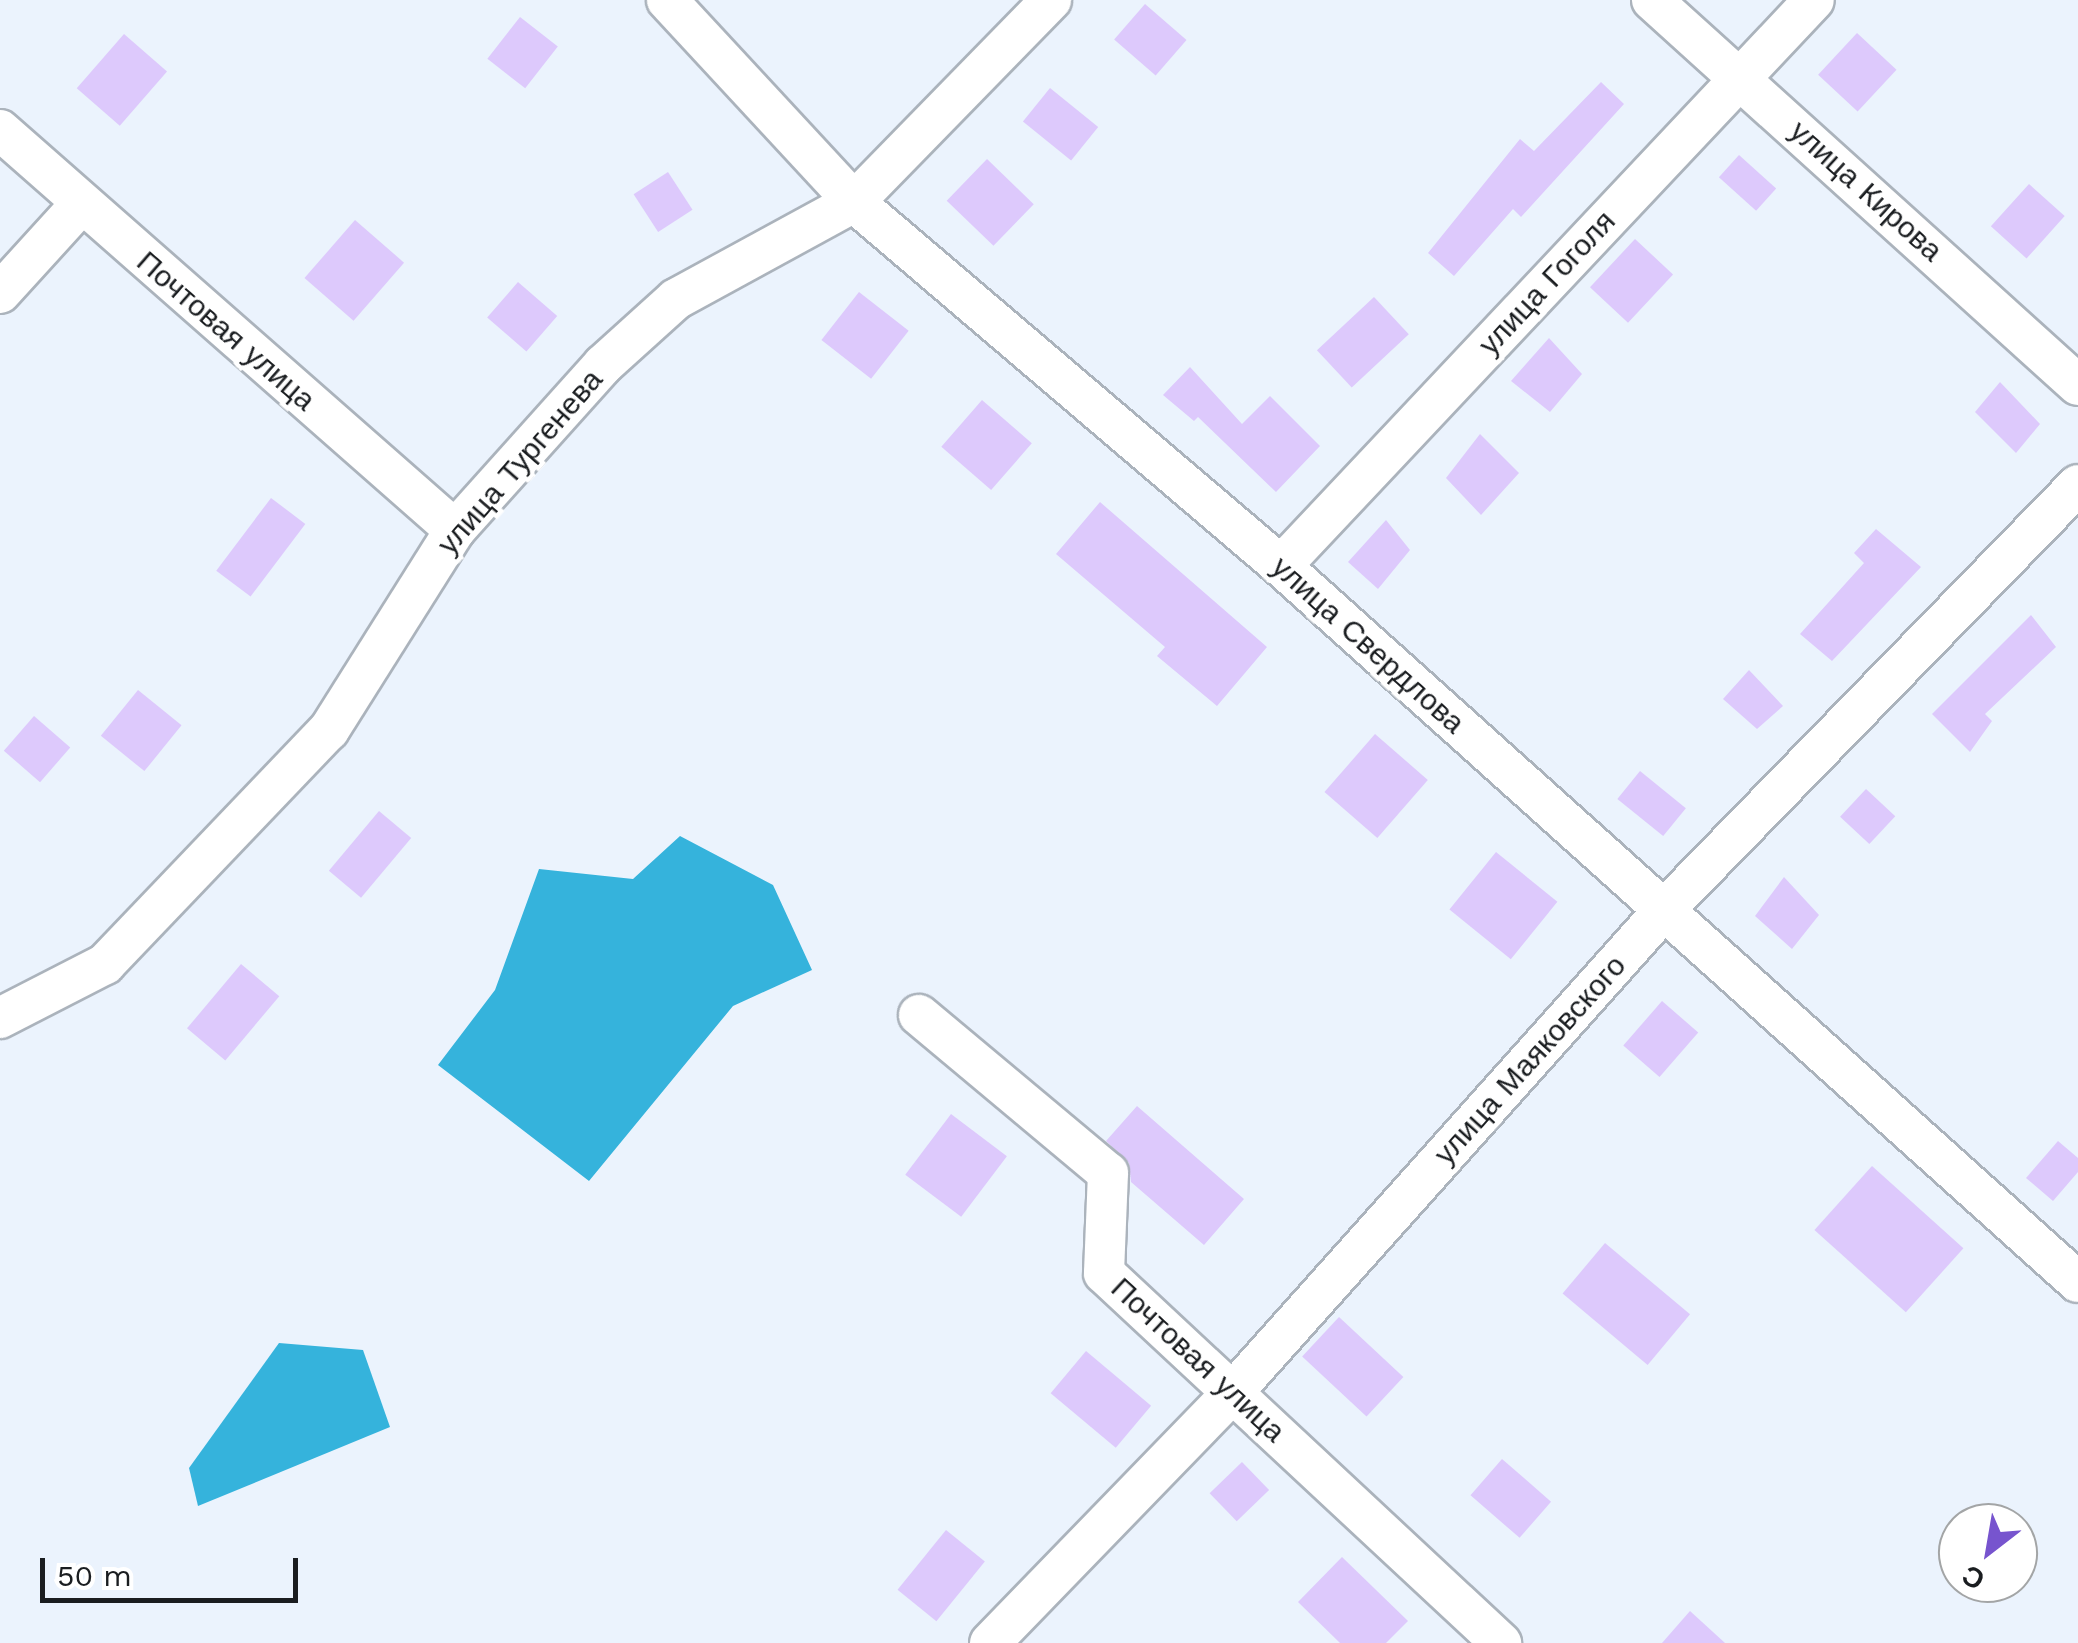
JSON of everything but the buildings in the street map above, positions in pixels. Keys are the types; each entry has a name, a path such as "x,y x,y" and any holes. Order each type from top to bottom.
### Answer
{"street":[{"name":"улица Свердлова","path":"668,0 854,202 1281,566 1664,910 2072,1265"},
{"name":"улица Тургенева","path":"0,1018 106,964 329,730 455,530 603,365 676,299 854,202 1051,0"},
{"name":"улица Кирова","path":"1652,0 2078,385"},
{"name":"улица Гоголя","path":"1281,566 1814,0"},
{"name":"Почтовая улица","path":"0,130 455,530"},
{"path":"0,293 81,204"},
{"name":"улица Маяковского","path":"990,1643 1232,1392 1664,910 2078,485"},
{"name":"Почтовая улица","path":"919,1015 1108,1173 1104,1273 1502,1643"}],"water":[{"path":"680,836 773,885 812,970 733,1006 589,1181 438,1065 495,990 539,869 633,879"},
{"path":"279,1343 363,1350 390,1427 198,1506 189,1468"}]}
